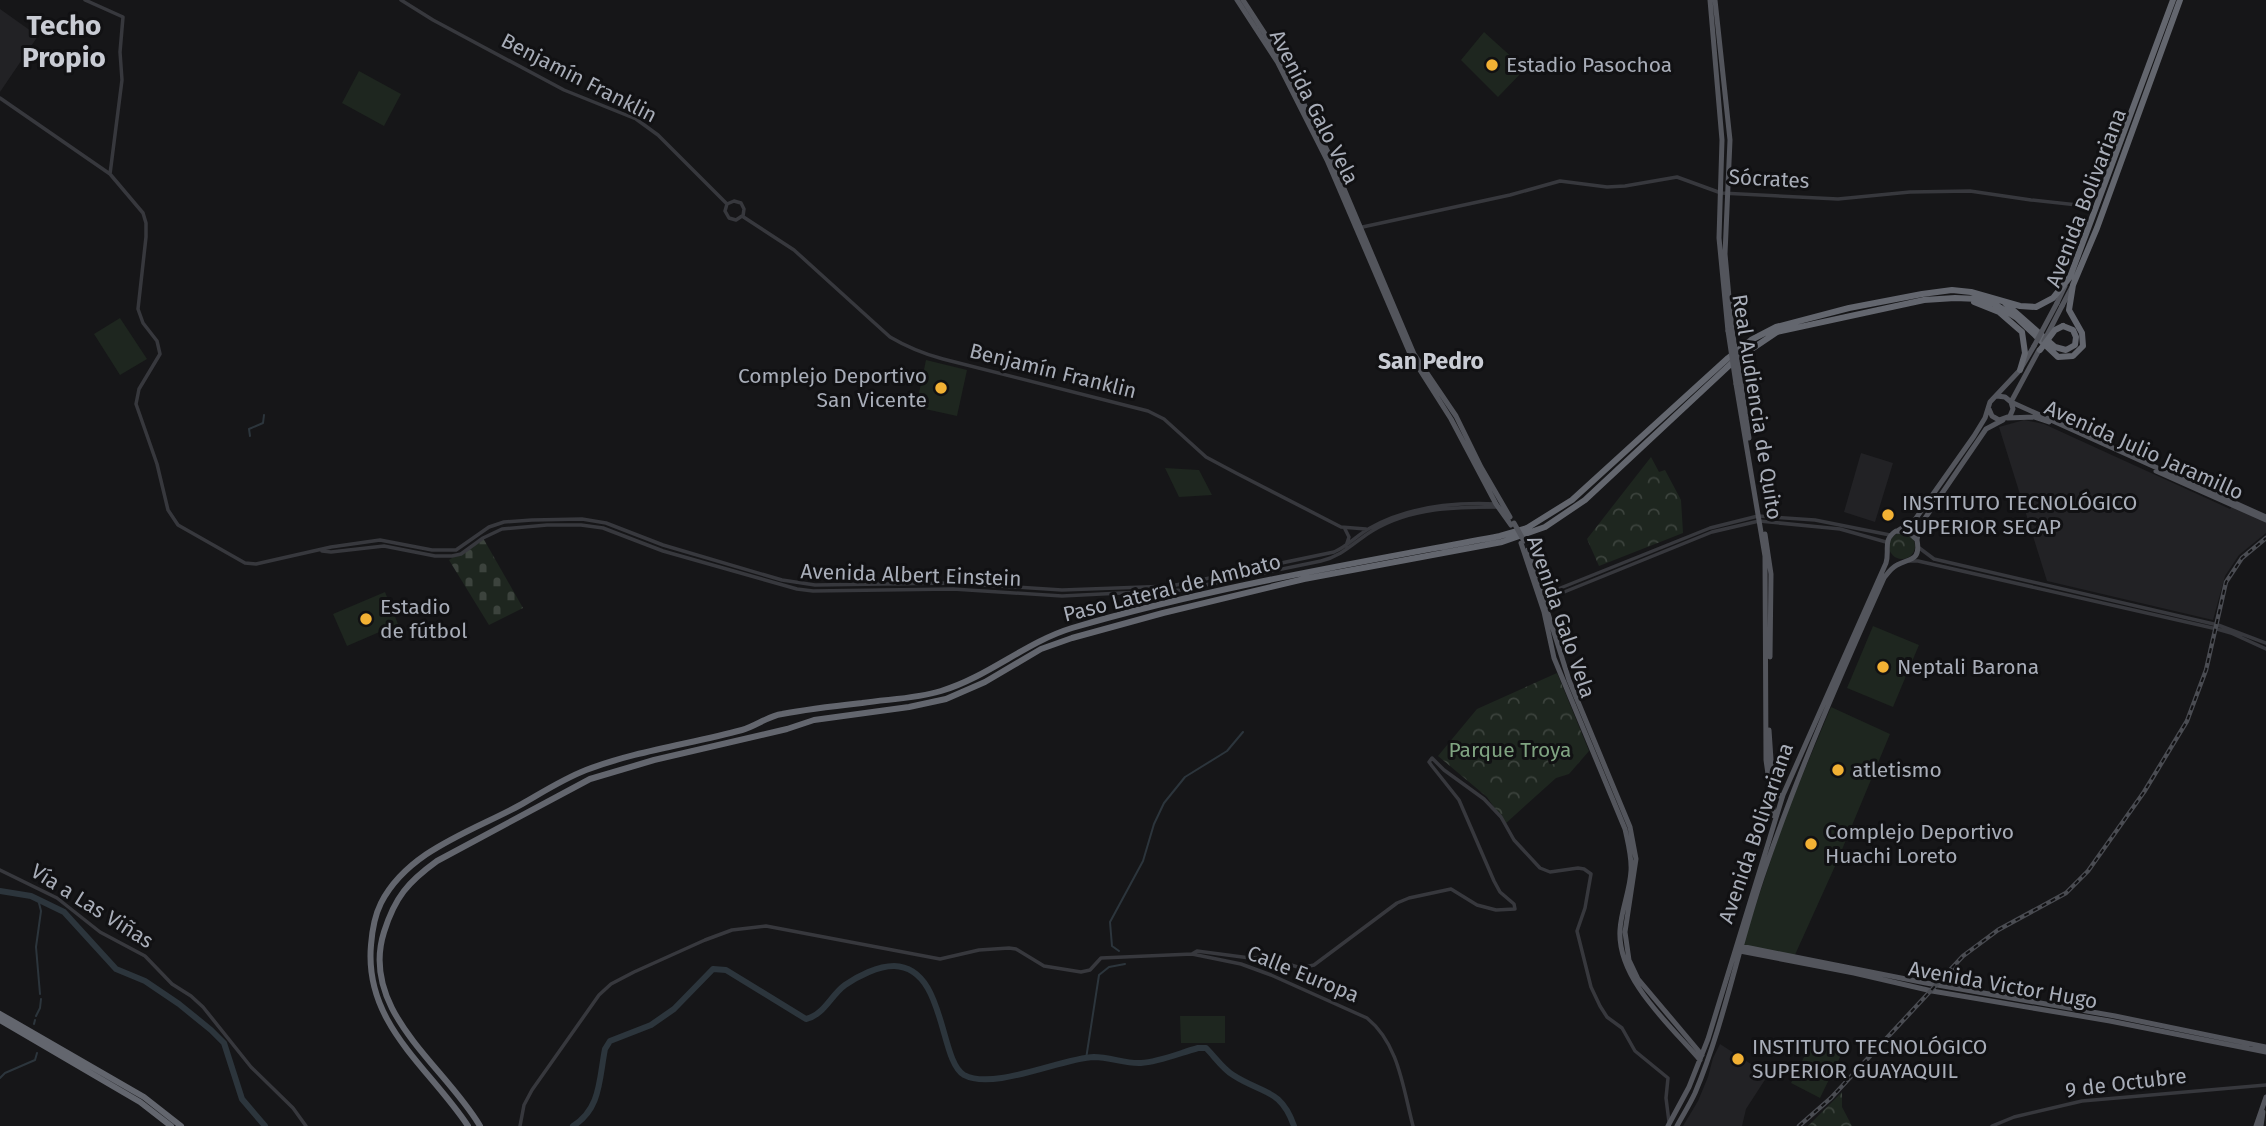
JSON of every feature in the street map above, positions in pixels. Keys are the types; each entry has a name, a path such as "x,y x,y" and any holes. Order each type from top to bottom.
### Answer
{"highway":[{"name":"Avenida Bolivariana","path":"2072,281 2173,0"},
{"name":"Avenida Bolivariana","path":"2072,281 2097,228 2179,0"},
{"path":"1955,298 1979,299 1993,303 2017,318 2055,354 2068,358 2080,350 2084,342 2070,310 2072,281"},
{"name":"Paso Lateral de Ambato","path":"468,1126 381,1011 372,983 369,960 372,933 380,904 394,883 411,865 558,783 588,769 745,729 777,715 940,692 1068,630 1161,605 1303,573 1500,536 1527,528 1573,500 1728,358 1751,340 1776,327 1849,308 1940,291 1971,292 2029,308 2043,304 2072,281"},
{"path":"1955,298 1979,303 2015,323 2025,340 2025,353 2020,370"},
{"name":"Paso Lateral de Ambato","path":"480,1126 403,1027 390,1006 381,981 379,960 392,909 414,877 437,861 590,779 814,720 946,699 985,682 1041,649 1163,613 1304,579 1502,542 1529,534 1545,527 1585,500 1734,361 1766,338 1777,332 1851,314 1923,300 1955,298"},
{"path":"2000,300 2055,347 2066,351 2075,345 2073,330 2063,326 2055,330 2038,350"},
{"path":"0,1014 144,1097 181,1126"},
{"path":"0,1020 140,1102 171,1126"}],"main road":[{"name":"Avenida Galo Vela","path":"1237,0 1280,62"},
{"name":"Avenida Galo Vela","path":"1243,0 1280,62 1305,112 1414,354 1456,416 1500,505 1523,542 1569,680 1630,827 1636,859 1625,932 1629,960 1639,979 1704,1059"},
{"name":"Real Audiencia de Quito","path":"1712,0 1723,193 1719,238 1738,384 1771,574 1771,772 1775,793 1783,795"},
{"name":"Avenida Bolivariana","path":"2005,419 2013,409 2011,402 2072,281"},
{"name":"Avenida Bolivariana","path":"1886,542 1893,533 1914,521 1974,436 1990,402 2038,350"},
{"path":"1997,396 2005,397 2011,402"},
{"name":"Avenida Julio Jaramillo","path":"2011,402 2266,519"},
{"path":"1989,409 1995,419 2005,419"},
{"name":"Avenida Julio Jaramillo","path":"2005,419 2024,416 2046,421 2266,519"},
{"path":"1886,542 1888,555 1900,563 1916,556 1919,527 1972,446 1988,427 2005,419"},
{"name":"Real Audiencia de Quito","path":"1760,518 1766,576 1766,760 1775,819"},
{"path":"1893,533 1909,532 1917,540"},
{"name":"Avenida Bolivariana","path":"1677,1126 1694,1094 1783,795 1888,555"},
{"name":"Avenida Bolivariana","path":"1669,1125 1704,1059 1708,1039 1784,814 1820,724 1884,578 1900,563"},
{"name":"Avenida Galo Vela","path":"1541,599 1554,658 1625,829 1630,850 1631,873 1620,939 1628,970 1644,994 1704,1059"},
{"name":"Avenida Victor Hugo","path":"1738,948 2115,1016 2266,1050"},
{"name":"Avenida Victor Hugo","path":"1738,948 1932,991 2266,1050"},
{"path":"1956,965 1955,977 1965,988"},
{"path":"1690,1042 1703,1042 1708,1039"},
{"path":"2259,1126 2266,1097"},
{"path":"2259,1126 2266,1104"}],"street":[{"path":"0,98 110,174 122,80 122,17 85,0"},
{"name":"Benjamín Franklin","path":"401,0 564,90 636,119 658,135 727,204"},
{"name":"Avenida Albert Einstein","path":"110,174 130,195 143,213 146,223 138,309 140,317 157,341 160,354 139,389 136,410 156,464 168,510 178,525 245,563 256,564 331,547 380,540 432,550 456,551 483,530 504,522 582,519 606,523 663,545 782,580 815,585 953,589 1062,596 1173,591 1331,558 1348,550 1369,530"},
{"name":"Sócrates","path":"1359,227 1510,195 1560,181 1616,187 1676,177 1723,193 1849,199 1910,192 1970,191 2031,201 2098,207"},
{"path":"734,201 741,203 744,209 742,216 729,218 725,211 727,204 734,201"},
{"name":"Benjamín Franklin","path":"742,216 791,248 890,337 922,354 1148,411 1164,419 1206,457 1345,529 1369,530"},
{"name":"Avenida Albert Einstein","path":"878,587 951,583 1062,590 1171,586 1334,552 1346,547 1369,530 1439,509 1500,505"},
{"path":"1541,599 1712,532 1760,518 1815,520 1893,533"},
{"path":"1786,520 1840,529 1886,542"},
{"path":"1345,529 1349,537 1346,547"},
{"path":"1918,547 1934,559 2218,625 2266,643"},
{"path":"1909,561 2217,629 2266,649"},
{"path":"520,1126 524,1105 532,1090 599,995 634,972 732,930 766,926 940,959 979,950 1009,948 1016,949 1044,966 1073,972 1090,970 1097,961 1112,958 1192,954 1197,951 1249,958 1264,957 1290,966 1310,967 1397,903 1409,898 1451,889 1477,905 1515,909 1514,904 1500,892 1494,881 1459,800 1430,764 1430,759 1484,799 1501,817 1514,840 1540,868 1550,872 1578,868 1591,874 1585,908 1577,931 1591,987 1607,1017 1622,1028 1635,1051 1668,1078 1666,1098 1669,1125"},
{"name":"Vía a Las Viñas","path":"0,870 57,898 100,932 145,957 172,984 203,1007 251,1067 293,1108 306,1126"},
{"name":"Calle Europa","path":"1192,954 1241,964 1367,1018 1391,1046 1413,1126"},
{"name":"9 de Octubre","path":"1992,1126 2014,1116 2082,1101 2266,1085"}],"shaded area":[{"path":"0,9 38,36 0,92"},
{"path":"2024,420 2044,424 2230,509 2232,506 2266,520 2266,533 2239,555 2225,576 2213,620 2047,581 1999,427"},
{"path":"1861,453 1893,463 1875,522 1844,512"},
{"path":"1720,1044 1768,1075 1746,1109 1742,1126 1683,1126 1698,1101"}],"green space":[{"name":"Estadio Pasochoa","path":"1484,32 1525,69 1498,97 1461,60"},
{"path":"359,71 401,94 384,126 342,103"},
{"path":"120,318 147,359 120,375 94,334"},
{"name":"Complejo Deportivo San Vicente","path":"926,360 967,370 957,416 916,407"},
{"path":"1651,457 1659,472 1665,470 1681,500 1683,533 1599,566 1587,539"},
{"path":"1165,468 1199,470 1212,495 1179,497"},
{"path":"1902,533 1911,537 1915,546 1911,555 1902,559 1893,555 1889,546 1893,537"},
{"path":"483,538 523,608 489,625 449,560"},
{"name":"Estadio de fútbol","path":"385,592 398,624 347,646 333,614"},
{"name":"Neptali Barona","path":"1873,626 1919,645 1893,707 1847,688"},
{"name":"Parque Troya","path":"1557,673 1589,751 1569,774 1556,778 1505,824 1487,797 1438,756 1477,709"},
{"name":"Complejo Deportivo Huachi Loreto","path":"1831,707 1890,734 1794,957 1742,946 1787,812"},
{"path":"1180,1016 1225,1016 1225,1043 1181,1043"},
{"path":"1814,1037 1843,1051 1820,1098 1791,1083"},
{"path":"1842,1092 1842,1107 1852,1126 1808,1126"}],"waterway":[{"path":"250,436 249,429 263,423 264,415"},
{"path":"1119,951 1112,946 1110,922 1143,861 1154,824 1164,803 1185,777 1227,751 1243,732"},
{"path":"0,891 31,896 64,912 116,969 145,981 211,1030 224,1043 242,1099 265,1126"},
{"path":"38,899 41,911 36,947 40,994"},
{"path":"1086,1059 1099,975 1109,967 1125,964"},
{"path":"573,1126 582,1119 594,1102 605,1049 610,1041 651,1025 674,1009 713,969 726,970 806,1019 823,1009 840,989 850,982 888,966 911,970 923,981 932,997 956,1066 964,1075 977,1079 1010,1077 1094,1057 1141,1063 1206,1048 1229,1072 1277,1098 1294,1126"},
{"path":"36,1016 41,999"},
{"path":"34,1024 35,1020"},
{"path":"0,1078 5,1073 35,1060 37,1053"}],"railway":[{"path":"1799,1126 1831,1098 1963,956 1998,930 2066,893 2088,871 2144,792 2187,721 2206,670 2226,582 2242,558 2266,538"}],"place":[{"name":"Estadio Pasochoa","path":"1492,65"},
{"name":"Complejo Deportivo San Vicente","path":"941,388"},
{"name":"INSTITUTO TECNOLÓGICO SUPERIOR SECAP","path":"1888,515"},
{"name":"Estadio de fútbol","path":"366,619"},
{"name":"Neptali Barona","path":"1883,667"},
{"name":"atletismo","path":"1838,770"},
{"name":"Complejo Deportivo Huachi Loreto","path":"1811,844"},
{"name":"INSTITUTO TECNOLÓGICO SUPERIOR GUAYAQUIL","path":"1738,1059"}],"district":[{"name":"Techo Propio","path":"64,41"},
{"name":"San Pedro","path":"1431,361"}]}
